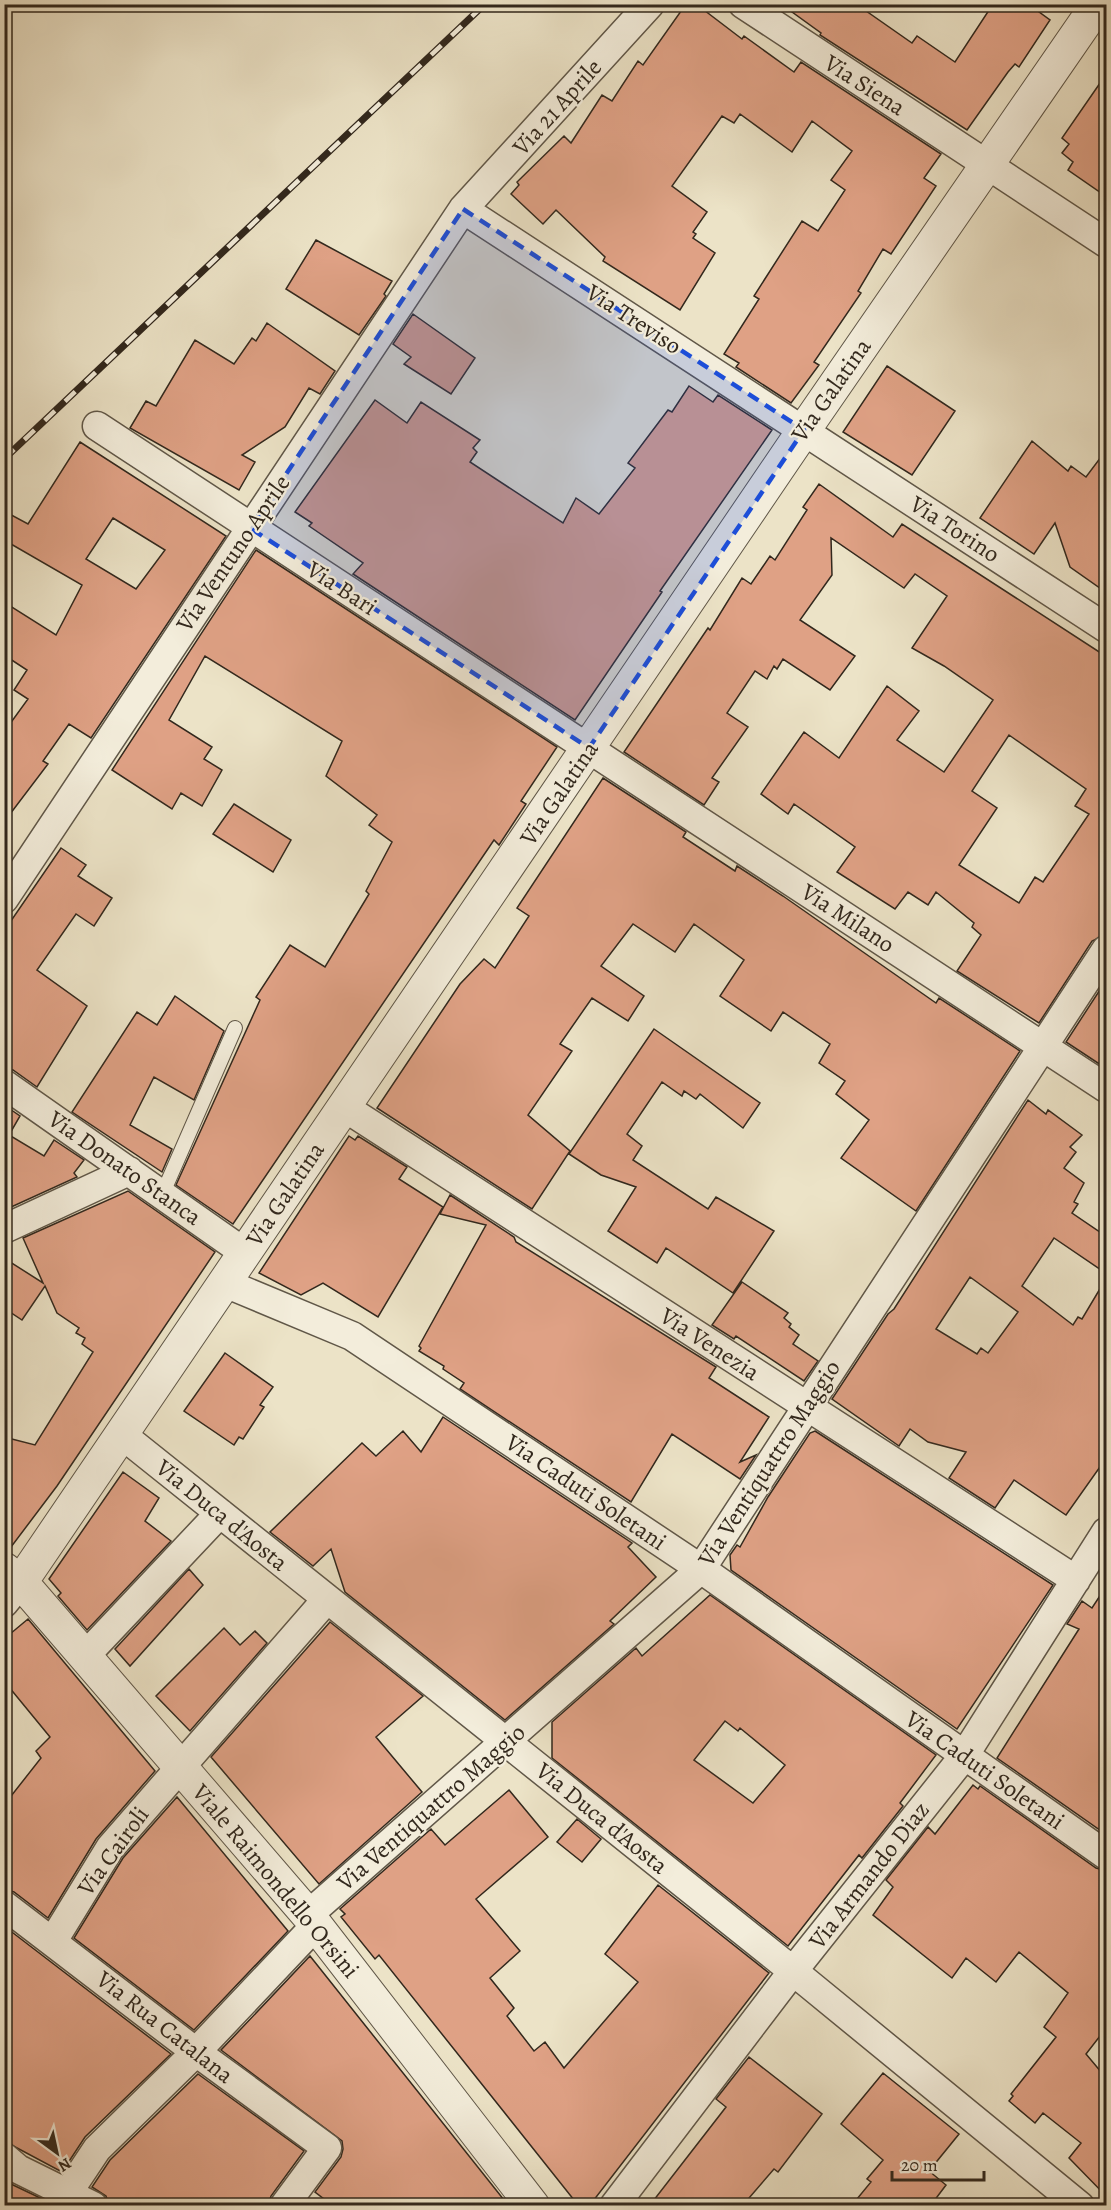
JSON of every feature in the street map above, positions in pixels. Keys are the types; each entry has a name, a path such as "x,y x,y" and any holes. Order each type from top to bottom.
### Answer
{"street":[{"name":"Via 21 Aprile","path":"463,209 650,4"},
{"name":"Via Siena","path":"743,4 1107,243"},
{"name":"Via Galatina","path":"10,1585 121,1434 225,1283 804,430 1098,4"},
{"name":"Via Treviso","path":"463,209 804,430"},
{"name":"Via Ventuno Aprile","path":"4,899 463,209"},
{"name":"Via Bari","path":"97,426 590,748"},
{"name":"Via Torino","path":"804,430 1107,628"},
{"name":"Via Milano","path":"590,748 1107,1088"},
{"name":"Via Ventiquattro Maggio","path":"67,2194 97,2149 196,2052 312,1920 701,1569 1107,950"},
{"name":"Via Donato Stanca","path":"4,1084 245,1253"},
{"name":"Via Venezia","path":"344,1107 1076,1580"},
{"path":"4,1228 129,1171"},
{"name":"Via Caduti Soletani","path":"225,1283 352,1336 701,1569 1107,1855"},
{"name":"Via Duca d'Aosta","path":"121,1434 794,1971 1080,2205"},
{"path":"85,1656 220,1513"},
{"name":"Via Armando Diaz","path":"614,2205 794,1971 964,1756 1107,1532"},
{"name":"Viale Raimondello Orsini","path":"10,1585 85,1656 312,1920 533,2205"},
{"name":"Via Cairoli","path":"53,1941 110,1848 179,1766 327,1599"},
{"name":"Via Rua Catalana","path":"4,1905 196,2052 327,2148 284,2205"},
{"path":"4,2157 18,2169 93,2205"}],"lane":[{"path":"162,1195 235,1028"}],"highlighted area":[{"path":"463,209 804,430 589,748 250,528"}],"building":[{"path":"686,4 696,4 742,39 744,36 794,72 801,62 941,154 924,178 936,186 891,254 883,249 858,291 861,293 814,362 819,365 791,403 736,367 739,363 724,354 759,299 754,296 802,221 818,231 845,190 831,180 852,151 812,121 792,152 740,114 734,123 722,116 672,186 707,212 693,232 696,234 693,238 715,253 680,310 603,261 605,257 556,210 543,224 511,194 519,185 517,182 564,136 571,143 602,95 612,101 638,61 643,65"},
{"path":"781,4 856,4 912,43 917,36 955,62 993,4 1028,4 1050,20 1019,67 1015,64 1008,72 967,130 820,35 821,33"},
{"path":"1107,73 1107,197 1068,170 1073,162 1062,153 1069,144 1062,138"},
{"path":"316,240 392,281 384,294 386,296 359,335 286,289"},
{"path":"413,314 475,358 451,394 404,364 411,357 393,344"},
{"path":"267,323 335,371 320,394 309,388 285,427 242,455 255,462 239,490 130,428 146,401 156,406 195,340 234,364 252,338 256,341"},
{"path":"887,366 955,411 912,475 843,432"},
{"path":"689,386 713,402 718,395 772,430 660,591 662,592 575,720 353,574 363,563 309,526 312,523 295,512 375,400 407,423 421,402 480,440 473,448 477,452 470,462 563,523 576,498 599,514 635,468 628,463 668,410 672,412"},
{"path":"1032,441 1068,471 1071,466 1086,477 1107,449 1107,593 1070,567 1055,523 1034,554 980,518"},
{"path":"80,442 226,536 91,738 69,724 43,761 48,764 4,822 4,732 28,699 14,690 27,670 4,655 4,602 56,635 82,585 4,540 4,511 28,524","holes":["113,518 165,550 136,589 86,559"]},
{"path":"819,484 893,537 902,524 1107,657 1107,934 1092,941 1039,1023 957,971 981,935 972,927 974,923 936,892 928,905 908,892 895,909 837,872 855,847 794,804 788,814 761,794 804,732 839,758 887,686 919,711 897,740 944,772 993,700 944,666 912,648 947,596 915,574 904,588 831,538 832,575 800,620 855,656 830,690 783,659 777,669 774,666 767,679 755,671 727,713 748,727 712,778 719,782 704,805 624,752 708,628 710,630 742,578 751,584 770,556 775,560 807,510 803,507","holes":["1009,735 1086,789 1075,806 1089,814 1043,882 1035,877 1019,903 959,865 997,808 972,791"]},
{"path":"256,550 557,747 521,801 526,804 499,845 494,840 233,1224 176,1185 260,1000 256,997 290,945 325,967 369,894 366,891 392,842 369,825 377,815 326,776 342,741 205,656 169,720 212,747 204,759 222,770 202,806 181,793 172,809 112,770"},
{"path":"603,778 686,832 683,837 735,871 737,866 783,896 936,1003 939,998 1020,1051 916,1211 841,1158 869,1120 836,1094 845,1081 819,1063 830,1044 783,1012 771,1031 720,996 744,960 694,924 675,952 633,924 601,966 644,996 628,1021 592,998 560,1044 572,1051 528,1115 570,1151 532,1209 377,1108 460,984 484,959 495,968 529,916 517,908"},
{"path":"234,804 291,840 273,872 213,834"},
{"path":"61,848 86,865 78,876 112,898 94,926 76,914 37,970 87,1006 37,1087 13,1070 4,1068 4,931"},
{"path":"1107,979 1107,1069 1066,1042"},
{"path":"175,996 224,1031 194,1100 154,1077 130,1125 172,1149 162,1172 72,1112 137,1012 157,1025"},
{"path":"654,1029 760,1103 743,1128 700,1094 696,1099 684,1091 682,1096 662,1082 627,1134 642,1146 633,1160 708,1209 716,1197 774,1231 733,1293 666,1248 657,1263 608,1231 636,1187 601,1175 569,1154"},
{"path":"1028,1100 1046,1114 1048,1110 1082,1135 1070,1147 1076,1152 1064,1168 1084,1183 1074,1202 1078,1204 1072,1213 1107,1237 1107,1274 1054,1238 1022,1286 1073,1325 1078,1317 1082,1319 1107,1277 1107,1457 1066,1515 1014,1480 995,1508 949,1478 966,1452 928,1442 910,1429 899,1446 832,1399 888,1314 894,1309","holes":["970,1277 1018,1312 988,1353 981,1348 977,1354 936,1329"]},
{"path":"4,1105 20,1116 9,1135 44,1156 54,1140 84,1160 74,1173 77,1177 9,1208 4,1198"},
{"path":"349,1136 355,1140 358,1136 407,1167 399,1179 443,1207 378,1317 323,1283 301,1295 259,1273"},
{"path":"128,1191 215,1252 57,1486 8,1551 4,1551 4,1437 35,1445 93,1352 82,1344 85,1338 76,1333 79,1328 57,1313 45,1286 22,1320 4,1308 4,1258 43,1283 23,1238"},
{"path":"450,1195 514,1237 516,1242 716,1367 709,1378 769,1417 740,1462 756,1455 740,1479 672,1434 631,1502 460,1389 464,1383 443,1369 444,1366 419,1351 421,1348 419,1346 486,1225 440,1214"},
{"path":"742,1282 788,1313 784,1318 791,1324 789,1327 799,1335 793,1344 818,1361 804,1381 736,1336 734,1339 712,1325"},
{"path":"225,1353 273,1387 260,1405 264,1407 243,1439 239,1437 234,1445 184,1411"},
{"path":"443,1417 632,1543 628,1547 656,1577 610,1621 614,1624 505,1720 345,1592 331,1549 313,1566 270,1532 362,1443 376,1456 403,1431 421,1452"},
{"path":"815,1431 1053,1585 957,1729 731,1570 730,1555 737,1545 740,1547 768,1497 810,1433"},
{"path":"123,1472 159,1498 145,1521 171,1541 87,1630 58,1596 61,1593 49,1579"},
{"path":"189,1569 203,1585 130,1666 115,1649"},
{"path":"1107,1585 1107,1835 997,1758 1079,1629 1067,1624 1082,1601 1092,1608"},
{"path":"710,1595 936,1755 900,1803 903,1806 862,1858 859,1855 788,1946 552,1758 552,1722 636,1648 642,1656","holes":["725,1721 738,1731 740,1728 785,1765 753,1803 694,1760"]},
{"path":"28,1619 155,1771 96,1839 48,1918 14,1892 4,1889 4,1805 41,1758 36,1751 50,1737 4,1681 4,1639"},
{"path":"330,1622 423,1696 376,1737 422,1792 319,1884 211,1757"},
{"path":"224,1628 240,1645 255,1631 267,1643 190,1731 156,1696"},
{"path":"973,1785 978,1789 980,1786 1096,1868 1107,1871 1107,2027 1086,2054 1107,2079 1107,2197 1069,2158 1081,2143 1043,2113 1035,2123 1009,2101 1013,2096 1011,2094 1056,2037 1044,2027 1068,1993 1019,1952 996,1982 966,1958 952,1978 873,1915 893,1887 886,1880 928,1827 935,1834"},
{"path":"509,1790 548,1837 476,1899 520,1951 490,1978 514,2008 507,2016 534,2051 545,2042 564,2068 638,1982 605,1954 658,1885 769,1973 590,2205 578,2205 379,1955 375,1959 341,1917 345,1914 340,1909 431,1829 445,1845"},
{"path":"177,1797 288,1931 194,2030 74,1938 123,1858"},
{"path":"577,1819 601,1839 582,1862 557,1842"},
{"path":"4,1926 171,2054 85,2137 62,2172 4,2141"},
{"path":"310,1956 508,2205 332,2205 315,2192 341,2157 342,2141 221,2050"},
{"path":"749,2057 822,2114 778,2172 774,2169 743,2205 650,2205 726,2107 716,2099"},
{"path":"883,2073 959,2134 929,2171 946,2185 931,2205 852,2205 871,2182 867,2179 883,2160 841,2124"},
{"path":"198,2074 304,2151 271,2196 268,2205 109,2205 106,2196 92,2187 110,2160"},
{"path":"4,2179 11,2184 55,2205 4,2205"}],"railway":[{"path":"4,459 485,4"}]}
